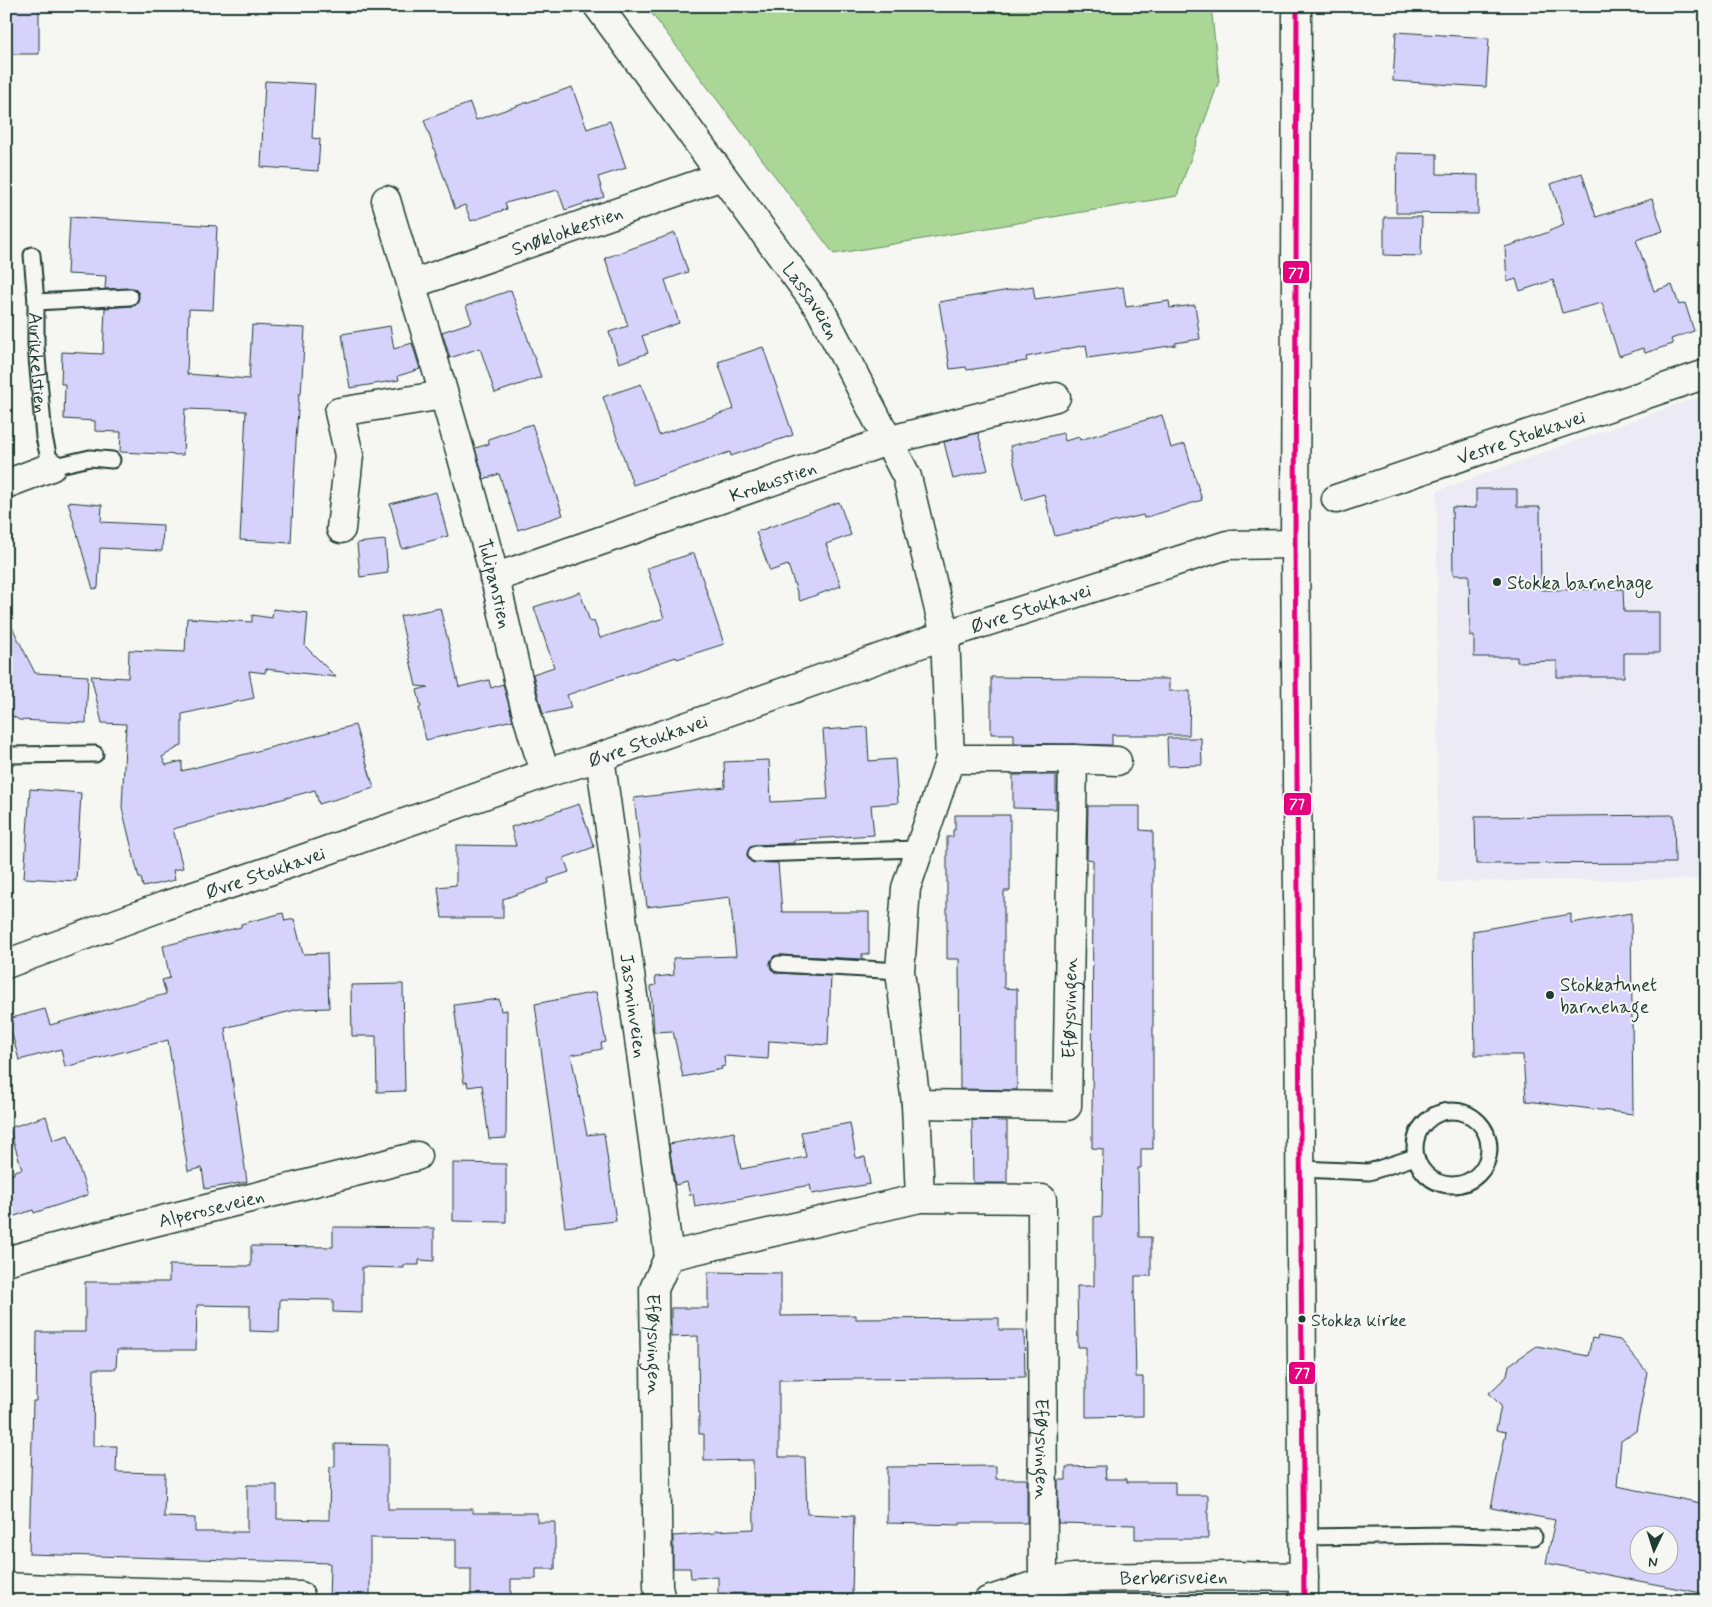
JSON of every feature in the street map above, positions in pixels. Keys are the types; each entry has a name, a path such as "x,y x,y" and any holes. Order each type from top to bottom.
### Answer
{"street":[{"name":"Lassaveien","path":"598,6 820,309 907,478 945,635"},
{"path":"1297,6 1295,544 1304,1589"},
{"name":"Snøklokkestien","path":"412,284 722,176"},
{"name":"Tulipanstien","path":"386,200 443,395 494,578 536,746 546,773"},
{"name":"Vestre Stokkavei","path":"1336,499 1706,374"},
{"path":"341,529 349,455 339,412 443,395"},
{"name":"Krokusstien","path":"494,578 887,441 1056,397"},
{"path":"6,484 51,467"},
{"name":"Øvre Stokkavei","path":"6,964 164,906 272,870 546,773 600,757 945,635 1227,545 1295,544"},
{"path":"920,1198 916,1104 900,971 906,888 950,759 945,635"},
{"name":"Jasminveien","path":"600,757 669,1256"},
{"path":"950,759 1117,761"},
{"name":"Eføysvingen","path":"916,1104 1066,1106 1073,759"},
{"name":"Alperoseveien","path":"6,1261 154,1221 417,1156"},
{"name":"Eføysvingen","path":"661,1601 658,1587 654,1289 669,1256 920,1198 1042,1199 1043,1591"},
{"name":"Berberisveien","path":"988,1601 1043,1591 1074,1578 1231,1576 1304,1589"},
{"path":"6,1587 300,1596"}],"lane":[{"name":"Aurikkelstien","path":"32,255 36,302 36,346 44,437 51,467"},
{"path":"36,302 130,297"},
{"path":"51,467 90,458 112,460"},
{"path":"6,755 95,754"},
{"path":"756,854 918,849"},
{"path":"779,964 900,971"},
{"path":"1450,1110 1469,1114 1483,1126 1490,1144 1487,1162 1476,1178 1458,1185 1439,1183 1424,1173 1415,1157 1414,1141 1420,1126 1432,1115 1450,1110"},
{"path":"1301,1169 1369,1172 1415,1157"},
{"path":"1304,1537 1534,1537"}],"shaded area":[{"path":"1706,394 1706,879 1438,882 1437,491"}],"green space":[{"path":"646,6 1211,6 1219,81 1177,196 834,254"}],"building":[{"path":"6,6 39,6 39,54 6,54"},
{"path":"1396,32 1489,38 1486,87 1393,81"},
{"path":"265,81 315,84 312,138 320,139 318,171 261,167"},
{"path":"572,87 587,129 610,121 626,168 598,177 604,197 565,210 558,190 505,203 507,209 471,221 465,205 455,209 424,120 470,103 476,120"},
{"path":"1397,153 1437,154 1437,174 1478,175 1478,214 1396,213"},
{"path":"1582,173 1596,217 1652,199 1663,231 1636,240 1654,291 1672,285 1679,305 1685,303 1694,331 1671,339 1673,344 1645,353 1643,348 1619,356 1602,303 1562,313 1553,280 1520,291 1516,279 1507,282 1505,247 1564,225 1551,184"},
{"path":"70,217 217,226 213,310 189,309 187,374 249,379 252,325 305,328 301,394 299,394 291,543 240,540 246,411 185,409 183,455 120,452 121,432 95,431 95,421 64,419 65,384 61,384 62,352 103,354 105,308 135,305 139,297 138,292 134,288 105,289 106,276 67,274"},
{"path":"1384,217 1422,217 1421,256 1384,255"},
{"path":"675,233 688,272 665,280 679,323 642,336 648,353 619,363 609,332 628,326 605,258"},
{"path":"1033,286 1035,299 1123,287 1126,307 1169,301 1170,308 1195,305 1200,339 1175,343 1176,345 1088,358 1086,345 1026,357 1027,361 967,370 966,367 950,369 939,302"},
{"path":"511,290 541,377 495,393 480,348 450,358 442,332 472,322 466,306"},
{"path":"390,326 394,349 412,343 420,369 398,376 399,380 350,388 342,334"},
{"path":"763,347 793,435 731,456 730,452 633,485 603,397 641,384 659,435 734,409 718,362"},
{"path":"1162,415 1171,448 1185,444 1202,500 1144,518 1143,515 1055,536 1044,494 1023,500 1010,446 1063,433 1065,441 1079,437 1080,440"},
{"path":"532,424 563,515 518,530 499,474 484,479 475,448 489,444 488,439"},
{"path":"978,433 988,470 953,479 944,442"},
{"name":"Stokka barnehage","path":"1476,489 1517,489 1517,507 1540,507 1541,590 1623,589 1624,612 1659,612 1659,653 1624,653 1624,677 1557,677 1557,661 1517,662 1517,657 1474,657 1474,636 1470,636 1469,575 1453,575 1452,507 1476,508"},
{"path":"436,492 448,536 402,549 390,504"},
{"path":"68,502 102,505 101,522 163,525 162,551 100,548 98,588 93,589"},
{"path":"839,502 851,535 826,544 841,586 800,601 788,565 770,571 756,532"},
{"path":"385,540 388,573 360,577 357,543"},
{"path":"694,553 724,644 677,659 676,657 567,695 571,708 543,714 533,674 554,667 534,607 580,592 590,622 594,621 600,638 664,618 647,568"},
{"path":"440,608 459,687 489,680 491,688 503,684 513,720 426,740 417,690 428,687 416,686 400,616"},
{"path":"273,609 308,613 305,646 336,677 266,669 265,673 249,671 254,698 182,714 182,745 162,757 166,765 182,761 182,771 355,725 374,788 319,804 315,790 173,829 183,868 173,870 175,880 143,887 141,878 139,878 122,808 126,724 102,723 91,676 128,678 129,650 185,652 187,618 252,622 252,615 272,618"},
{"path":"6,615 35,673 88,676 86,723 19,720 6,712"},
{"path":"991,677 1169,679 1169,691 1190,691 1189,735 1112,735 1112,745 1014,743 1014,734 991,734"},
{"path":"867,727 869,761 895,759 898,803 871,805 874,835 794,840 794,843 756,845 751,846 747,854 752,862 778,863 782,912 869,912 869,954 862,954 862,959 780,955 774,956 770,963 771,969 778,973 831,976 828,1045 769,1041 768,1059 724,1056 725,1066 721,1067 722,1069 683,1077 673,1031 654,1032 651,986 656,985 655,977 674,975 673,958 736,956 730,897 647,907 634,798 725,787 724,762 769,760 771,802 828,799 823,730"},
{"path":"1167,738 1201,738 1202,765 1168,766"},
{"path":"1013,775 1056,775 1056,809 1013,808"},
{"path":"30,789 81,793 76,881 24,878"},
{"path":"579,804 594,847 564,858 569,872 548,879 549,883 503,899 503,918 442,918 438,887 456,885 456,845 516,846 511,827"},
{"path":"1088,806 1140,806 1140,830 1153,831 1153,1149 1141,1149 1141,1168 1138,1168 1139,1237 1151,1237 1151,1276 1135,1276 1134,1291 1136,1377 1143,1377 1143,1416 1086,1417 1086,1347 1078,1347 1077,1286 1094,1286 1094,1217 1102,1216 1103,1149 1092,1148 1093,860 1087,859"},
{"path":"955,815 1010,815 1010,891 1004,891 1004,988 1017,989 1017,1090 960,1089 959,959 947,959 947,837 953,837"},
{"path":"1674,815 1675,863 1476,864 1475,817"},
{"path":"283,913 285,921 294,919 303,954 327,953 329,1008 299,1009 225,1028 247,1182 205,1189 202,1168 188,1171 168,1040 65,1067 61,1049 19,1060 8,1019 45,1009 50,1025 166,994 162,980 170,978 163,946 241,927 241,924"},
{"path":"1631,913 1633,1114 1526,1101 1523,1055 1475,1055 1473,931 1571,914 1571,923"},
{"path":"403,984 405,1091 377,1092 376,1036 352,1036 351,985"},
{"path":"596,992 606,1042 601,1043 602,1049 571,1055 587,1135 604,1133 616,1221 565,1227 535,1004"},
{"path":"499,999 501,1011 507,1010 506,1138 489,1139 482,1085 468,1087 467,1082 464,1083 454,1005"},
{"path":"46,1116 53,1140 68,1135 88,1195 34,1213 33,1210 6,1219 6,1176 22,1169 9,1128"},
{"path":"972,1120 1007,1121 1007,1183 973,1183"},
{"path":"850,1123 856,1158 865,1157 870,1184 812,1194 810,1185 695,1207 693,1194 690,1195 687,1182 675,1185 669,1144 734,1132 741,1169 806,1157 801,1132"},
{"path":"453,1163 506,1164 506,1222 453,1221"},
{"path":"333,1227 434,1228 434,1261 419,1260 419,1265 404,1265 404,1268 362,1267 362,1313 333,1312 333,1300 280,1299 279,1332 250,1331 250,1306 197,1305 196,1350 117,1350 116,1369 94,1369 93,1446 117,1446 116,1472 165,1473 164,1517 195,1518 195,1532 247,1532 247,1485 277,1485 277,1519 329,1520 330,1467 335,1466 335,1444 388,1445 388,1509 473,1509 473,1513 537,1513 537,1522 555,1522 555,1569 536,1569 536,1579 511,1579 511,1601 471,1601 471,1569 456,1569 456,1539 370,1538 370,1601 329,1601 330,1563 29,1554 33,1401 36,1401 37,1332 85,1332 85,1282 169,1282 169,1265 251,1266 251,1246 333,1247"},
{"path":"708,1272 781,1273 781,1316 856,1315 856,1319 999,1318 999,1330 1024,1330 1025,1377 779,1380 779,1457 805,1457 807,1514 854,1516 852,1595 718,1593 718,1577 691,1578 690,1568 673,1568 673,1536 754,1529 753,1460 704,1461 704,1434 699,1434 698,1336 671,1337 671,1308 708,1308"},
{"path":"1598,1336 1620,1340 1647,1372 1636,1431 1621,1441 1617,1486 1706,1504 1706,1594 1546,1563 1555,1520 1491,1508 1506,1432 1496,1430 1501,1406 1489,1393 1507,1376 1509,1365 1537,1346 1588,1356 1592,1338 1597,1339"},
{"path":"996,1466 996,1479 1027,1479 1027,1523 960,1523 960,1525 887,1523 887,1467"},
{"path":"1105,1466 1106,1479 1127,1479 1127,1482 1175,1482 1175,1495 1208,1495 1208,1539 1135,1539 1135,1525 1058,1523 1058,1480 1066,1480 1066,1467"}],"transit line":[{"name":"77","path":"1297,6 1295,544 1304,1601"}],"place":[{"name":"Stokka barnehage","path":"1497,582"},
{"name":"Stokkatunet barnehage","path":"1550,995"},
{"name":"Stokka kirke","path":"1302,1319"}]}
